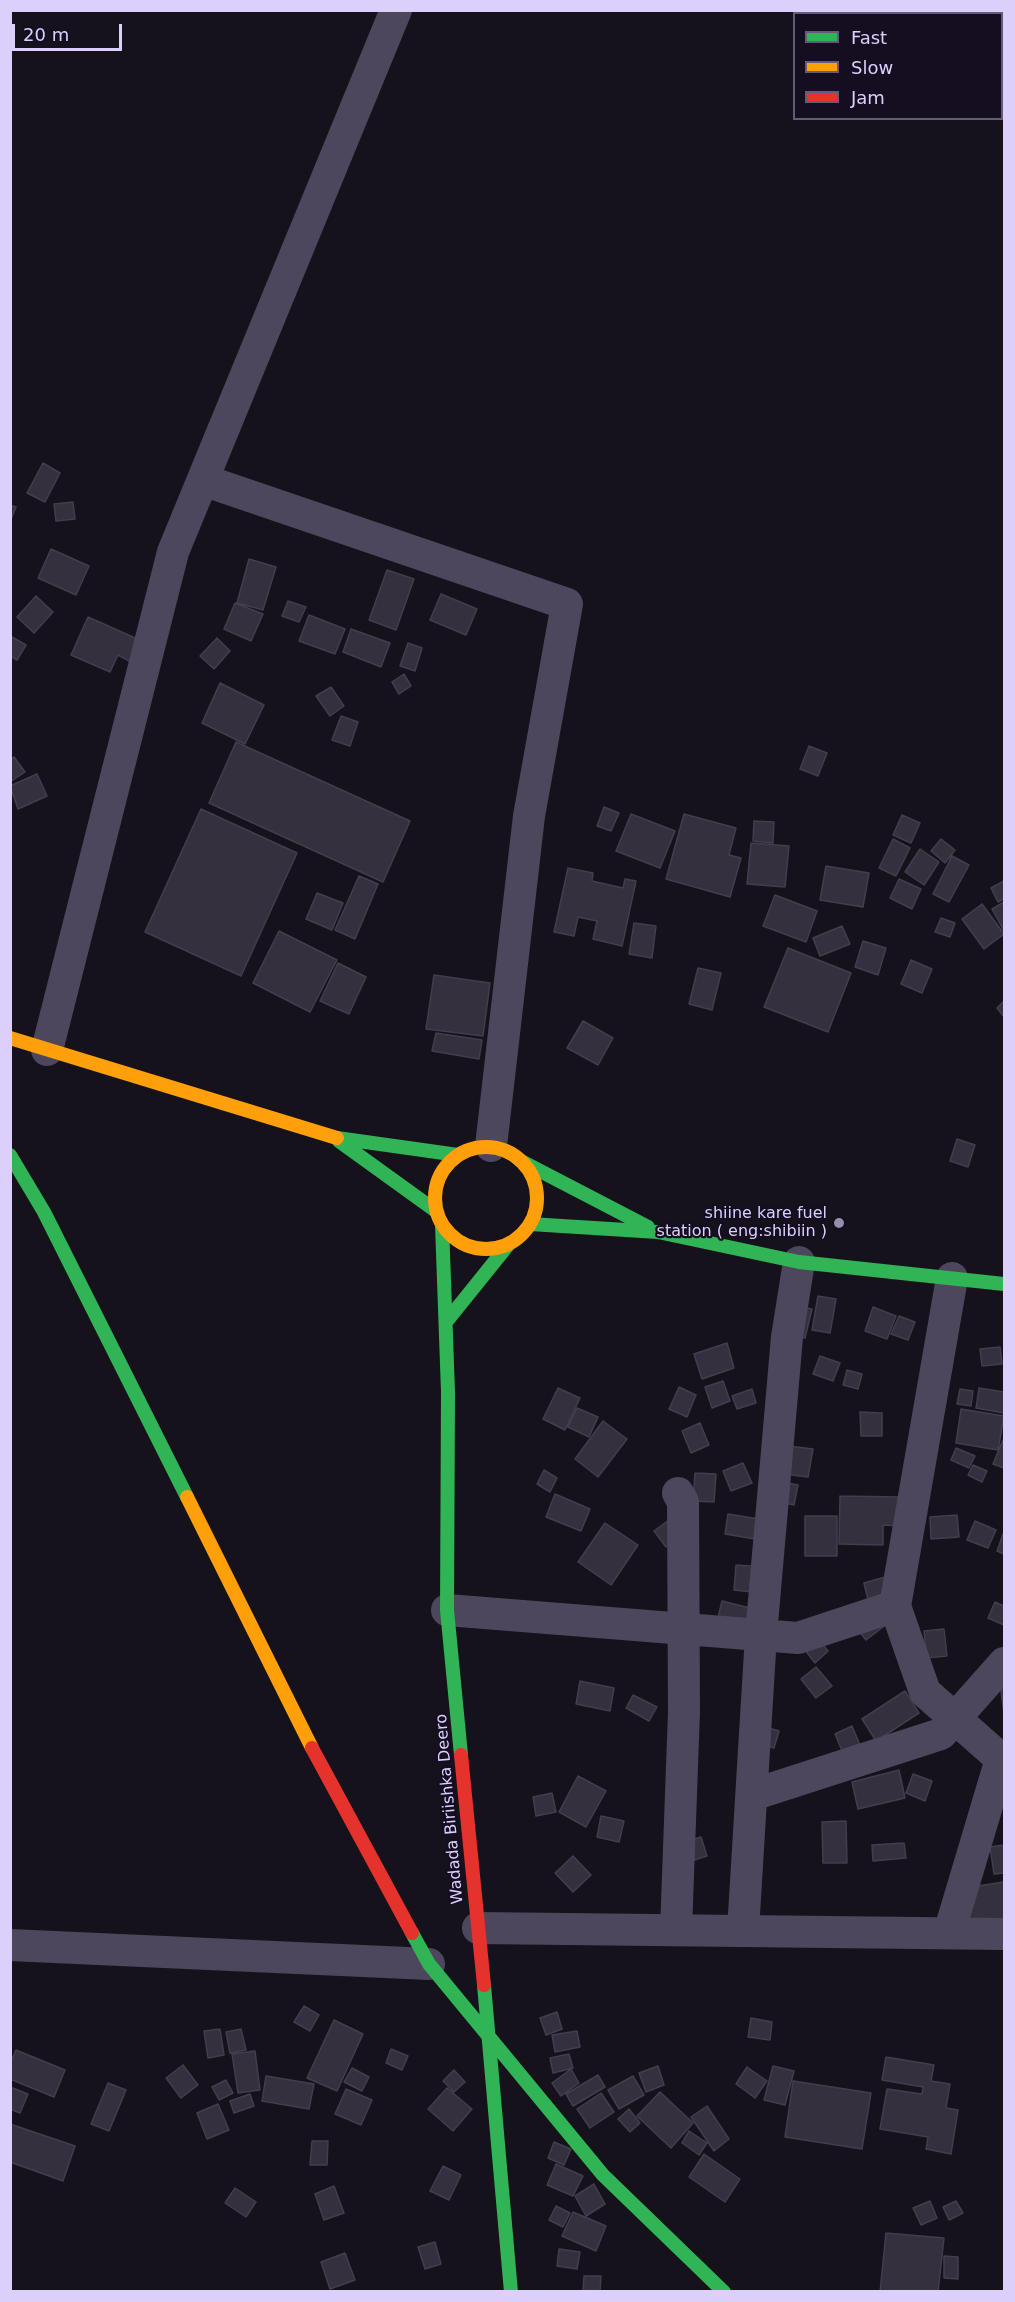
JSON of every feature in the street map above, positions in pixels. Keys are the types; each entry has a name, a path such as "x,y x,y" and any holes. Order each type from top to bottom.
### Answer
{"main road":[{"path":"10,1038 336,1138 458,1155"},
{"path":"336,1138 436,1211"},
{"path":"508,1245 494,1249 479,1249 464,1245 452,1237 442,1225 436,1211 434,1196 437,1182 445,1166 458,1155 474,1148 491,1146 507,1151 521,1161 658,1232"},
{"path":"10,1155 44,1212 337,1797 429,1964 603,2175 709,2285"},
{"path":"446,1322 508,1245 530,1224 536,1208 537,1191 531,1174 521,1161"},
{"path":"530,1224 658,1232 799,1262 1005,1284"},
{"name":"Wadada Biriishka Deero","path":"442,1225 446,1322 447,1610 500,2141 510,2292"}],"street":[{"path":"47,1050 173,552 396,10"},
{"path":"203,480 567,604 529,816 491,1146"},
{"path":"743,1931 761,1635 787,1337 799,1262"},
{"path":"949,1933 1003,1758 925,1692 895,1606 952,1278"},
{"path":"676,1930 684,1712 683,1502 678,1493"},
{"path":"447,1610 798,1638 895,1606"},
{"path":"752,1795 941,1734 1005,1663"},
{"path":"478,1928 1005,1934"},
{"path":"10,1945 429,1964"}],"building":[{"path":"43,463 60,473 45,502 27,493"},
{"path":"73,502 75,519 56,521 54,504"},
{"path":"10,505 16,507 10,522"},
{"path":"51,549 89,566 76,595 38,578"},
{"path":"249,559 276,567 263,610 237,603"},
{"path":"387,570 414,579 396,630 369,620"},
{"path":"441,594 477,609 466,635 430,620"},
{"path":"36,596 53,612 34,633 17,617"},
{"path":"288,601 306,607 299,622 282,616"},
{"path":"235,603 263,614 251,641 224,629"},
{"path":"309,615 345,629 335,654 299,641"},
{"path":"88,617 142,641 133,663 118,655 110,672 71,655"},
{"path":"351,629 390,643 381,667 343,652"},
{"path":"10,636 26,645 17,660 10,656"},
{"path":"217,638 230,651 214,669 200,656"},
{"path":"408,643 422,648 415,671 400,666"},
{"path":"404,674 411,686 399,694 392,682"},
{"path":"220,683 264,705 245,744 202,723"},
{"path":"331,687 344,706 330,716 316,696"},
{"path":"341,716 358,722 350,746 332,740"},
{"path":"236,742 410,821 383,882 209,803"},
{"path":"809,746 827,753 818,776 800,769"},
{"path":"14,757 25,772 10,782 10,760"},
{"path":"37,774 47,796 18,809 10,786"},
{"path":"604,807 619,813 611,831 597,826"},
{"path":"201,809 297,853 241,976 145,932"},
{"path":"631,814 675,831 660,868 616,851"},
{"path":"684,814 736,828 729,855 741,858 730,897 666,879"},
{"path":"902,815 920,823 911,843 893,835"},
{"path":"754,821 774,822 773,843 753,841"},
{"path":"893,839 910,848 896,876 879,868"},
{"path":"941,839 955,850 945,863 931,851"},
{"path":"751,843 789,846 785,887 747,884"},
{"path":"920,849 939,862 924,885 905,872"},
{"path":"952,856 969,865 949,902 933,894"},
{"path":"826,866 869,873 863,907 820,900"},
{"path":"568,868 593,873 592,881 623,888 625,879 636,881 622,946 593,939 597,921 578,917 574,936 554,932"},
{"path":"359,876 378,884 355,939 335,930"},
{"path":"899,879 921,889 912,909 890,898"},
{"path":"1004,881 1004,899 998,902 991,888"},
{"path":"317,893 343,903 332,930 306,919"},
{"path":"775,895 817,911 806,942 763,926"},
{"path":"1004,902 1004,931 992,909"},
{"path":"982,904 1004,934 984,949 962,919"},
{"path":"941,918 955,923 950,937 935,932"},
{"path":"634,923 656,926 652,958 629,954"},
{"path":"842,926 850,944 820,956 813,938"},
{"path":"279,931 337,960 310,1012 253,983"},
{"path":"863,941 886,948 878,975 855,967"},
{"path":"788,948 851,973 828,1032 764,1007"},
{"path":"911,960 932,969 922,993 901,984"},
{"path":"338,963 366,977 349,1014 320,1001"},
{"path":"698,968 721,973 712,1010 689,1004"},
{"path":"434,975 490,983 483,1036 426,1029"},
{"path":"1004,1001 1004,1017 997,1008"},
{"path":"583,1021 613,1038 598,1065 567,1048"},
{"path":"436,1033 482,1040 479,1059 432,1051"},
{"path":"957,1139 975,1145 968,1167 950,1161"},
{"path":"818,1296 836,1299 830,1333 812,1330"},
{"path":"791,1305 812,1309 805,1338 784,1333"},
{"path":"873,1307 896,1316 887,1339 865,1331"},
{"path":"899,1316 915,1322 908,1340 891,1334"},
{"path":"727,1343 734,1368 702,1379 694,1354"},
{"path":"1000,1347 1002,1364 982,1366 980,1349"},
{"path":"820,1356 840,1363 833,1381 813,1374"},
{"path":"847,1370 862,1374 858,1389 843,1385"},
{"path":"723,1381 730,1401 712,1408 705,1387"},
{"path":"679,1387 696,1395 687,1417 669,1409"},
{"path":"558,1388 580,1398 565,1430 543,1419"},
{"path":"979,1388 1004,1392 1004,1413 976,1408"},
{"path":"752,1389 756,1403 737,1409 732,1396"},
{"path":"960,1389 973,1391 971,1406 957,1404"},
{"path":"577,1408 598,1417 589,1437 568,1427"},
{"path":"961,1409 1004,1416 998,1450 956,1443"},
{"path":"860,1412 882,1413 882,1436 861,1436"},
{"path":"603,1421 627,1439 598,1477 575,1459"},
{"path":"700,1423 709,1445 691,1453 682,1431"},
{"path":"1004,1440 1004,1468 993,1464"},
{"path":"788,1446 813,1449 808,1477 784,1474"},
{"path":"956,1448 975,1456 969,1468 951,1460"},
{"path":"743,1463 752,1483 731,1491 723,1471"},
{"path":"973,1465 987,1471 982,1482 968,1475"},
{"path":"544,1470 557,1478 550,1492 537,1484"},
{"path":"695,1473 716,1474 714,1502 693,1501"},
{"path":"783,1482 798,1485 794,1505 780,1502"},
{"path":"555,1494 590,1509 581,1531 546,1517"},
{"path":"840,1496 901,1497 901,1526 883,1525 883,1545 839,1544"},
{"path":"728,1514 759,1519 755,1539 725,1534"},
{"path":"957,1515 959,1537 931,1539 930,1517"},
{"path":"805,1516 837,1516 837,1556 805,1556"},
{"path":"673,1517 685,1532 666,1547 654,1531"},
{"path":"975,1521 996,1530 988,1548 967,1540"},
{"path":"605,1523 638,1545 611,1585 578,1562"},
{"path":"1004,1535 1004,1554 997,1551"},
{"path":"736,1565 765,1567 762,1593 734,1590"},
{"path":"885,1577 890,1594 868,1600 864,1583"},
{"path":"722,1601 750,1608 743,1637 715,1630"},
{"path":"995,1602 1004,1606 1004,1625 988,1618"},
{"path":"851,1621 887,1624 866,1640"},
{"path":"944,1629 947,1656 927,1658 924,1631"},
{"path":"818,1639 828,1651 815,1663 805,1650"},
{"path":"816,1667 832,1686 816,1698 801,1679"},
{"path":"1004,1675 1004,1714 999,1676"},
{"path":"580,1681 614,1688 610,1711 576,1704"},
{"path":"905,1691 919,1713 876,1741 862,1719"},
{"path":"633,1695 657,1707 649,1721 626,1708"},
{"path":"759,1725 779,1731 774,1748 755,1743"},
{"path":"852,1726 860,1745 843,1753 835,1734"},
{"path":"899,1770 905,1798 858,1809 852,1782"},
{"path":"913,1774 932,1781 925,1801 906,1793"},
{"path":"578,1776 606,1791 586,1827 559,1812"},
{"path":"552,1793 556,1812 536,1816 533,1797"},
{"path":"601,1816 624,1821 619,1842 597,1837"},
{"path":"846,1821 847,1863 823,1863 822,1822"},
{"path":"701,1837 707,1856 691,1861 685,1842"},
{"path":"904,1843 906,1858 873,1861 872,1845"},
{"path":"1004,1845 1004,1873 994,1874 990,1847"},
{"path":"573,1856 591,1875 573,1892 555,1873"},
{"path":"1004,1882 1004,1927 970,1932 964,1888"},
{"path":"304,2006 319,2015 310,2031 294,2022"},
{"path":"557,2012 562,2029 546,2035 540,2018"},
{"path":"751,2018 772,2022 770,2040 748,2037"},
{"path":"334,2020 363,2034 337,2091 307,2078"},
{"path":"220,2029 224,2055 208,2058 204,2031"},
{"path":"241,2029 246,2050 230,2053 226,2032"},
{"path":"577,2031 580,2047 555,2052 552,2035"},
{"path":"391,2049 408,2056 402,2070 386,2063"},
{"path":"16,2050 65,2070 54,2097 10,2079 10,2064"},
{"path":"255,2051 260,2090 238,2093 232,2054"},
{"path":"569,2054 573,2068 553,2073 550,2058"},
{"path":"886,2057 934,2065 931,2081 950,2084 946,2108 958,2110 951,2154 926,2149 928,2137 880,2129 887,2089 922,2094 923,2087 882,2080"},
{"path":"183,2065 198,2085 181,2098 166,2078"},
{"path":"658,2066 664,2085 646,2092 639,2073"},
{"path":"773,2066 794,2071 785,2105 764,2100"},
{"path":"747,2067 767,2081 755,2098 736,2084"},
{"path":"352,2068 369,2077 362,2091 344,2082"},
{"path":"571,2069 579,2083 561,2096 552,2083"},
{"path":"454,2070 465,2082 454,2092 443,2081"},
{"path":"598,2075 605,2087 573,2106 566,2094"},
{"path":"266,2076 314,2084 309,2109 262,2101"},
{"path":"633,2076 644,2095 619,2109 608,2090"},
{"path":"226,2080 233,2093 219,2100 212,2087"},
{"path":"793,2081 871,2093 862,2149 785,2137"},
{"path":"108,2083 126,2090 109,2131 91,2124"},
{"path":"10,2087 28,2094 20,2113 10,2109"},
{"path":"447,2088 472,2109 453,2131 428,2109"},
{"path":"346,2089 372,2100 361,2125 335,2114"},
{"path":"660,2092 693,2123 671,2148 637,2116"},
{"path":"601,2093 614,2112 590,2128 577,2109"},
{"path":"250,2094 254,2106 234,2113 230,2101"},
{"path":"218,2104 229,2130 207,2139 197,2113"},
{"path":"707,2106 729,2139 714,2151 691,2117"},
{"path":"629,2109 640,2123 630,2132 618,2119"},
{"path":"10,2124 75,2146 63,2181 10,2162"},
{"path":"689,2131 707,2143 699,2155 682,2143"},
{"path":"312,2141 328,2141 327,2165 310,2165"},
{"path":"554,2142 571,2149 564,2165 548,2158"},
{"path":"704,2154 740,2179 725,2202 689,2177"},
{"path":"556,2164 583,2176 573,2196 547,2185"},
{"path":"443,2166 461,2175 449,2200 430,2191"},
{"path":"594,2184 605,2204 586,2216 575,2196"},
{"path":"334,2186 344,2213 324,2220 315,2194"},
{"path":"235,2188 256,2202 246,2217 225,2203"},
{"path":"930,2201 937,2218 921,2225 913,2208"},
{"path":"956,2201 963,2213 949,2220 943,2207"},
{"path":"556,2206 570,2213 563,2227 549,2220"},
{"path":"573,2212 606,2226 596,2251 562,2236"},
{"path":"886,2233 944,2238 938,2292 880,2292"},
{"path":"435,2242 441,2264 425,2269 418,2247"},
{"path":"559,2249 580,2252 577,2269 557,2266"},
{"path":"345,2253 355,2280 330,2289 321,2262"},
{"path":"944,2256 958,2257 958,2279 944,2278"},
{"path":"584,2276 601,2276 600,2292 583,2291"}],"traffic: fast":[{"path":"337,1138 458,1155"},
{"path":"339,1141 436,1211"},
{"path":"10,1155 44,1212 187,1497"},
{"path":"521,1161 648,1227"},
{"path":"530,1224 658,1232 799,1262 1004,1284"},
{"path":"442,1225 448,1392 447,1610 461,1755"},
{"path":"446,1322 508,1245"},
{"path":"412,1933 429,1964 603,2175 724,2292"},
{"path":"484,1985 511,2292"}],"traffic: slow":[{"path":"10,1038 337,1138"},
{"path":"486,1147 506,1151 522,1162 533,1178 537,1198 533,1218 522,1234 506,1245 486,1249 466,1245 450,1234 439,1218 435,1198 439,1178 450,1162 466,1151 486,1147"},
{"path":"187,1497 312,1748"}],"traffic: jam":[{"path":"312,1748 412,1933"},
{"path":"461,1755 484,1985"}],"place":[{"name":"shiine kare fuel station ( eng:shibiin )","path":"839,1223"}]}
